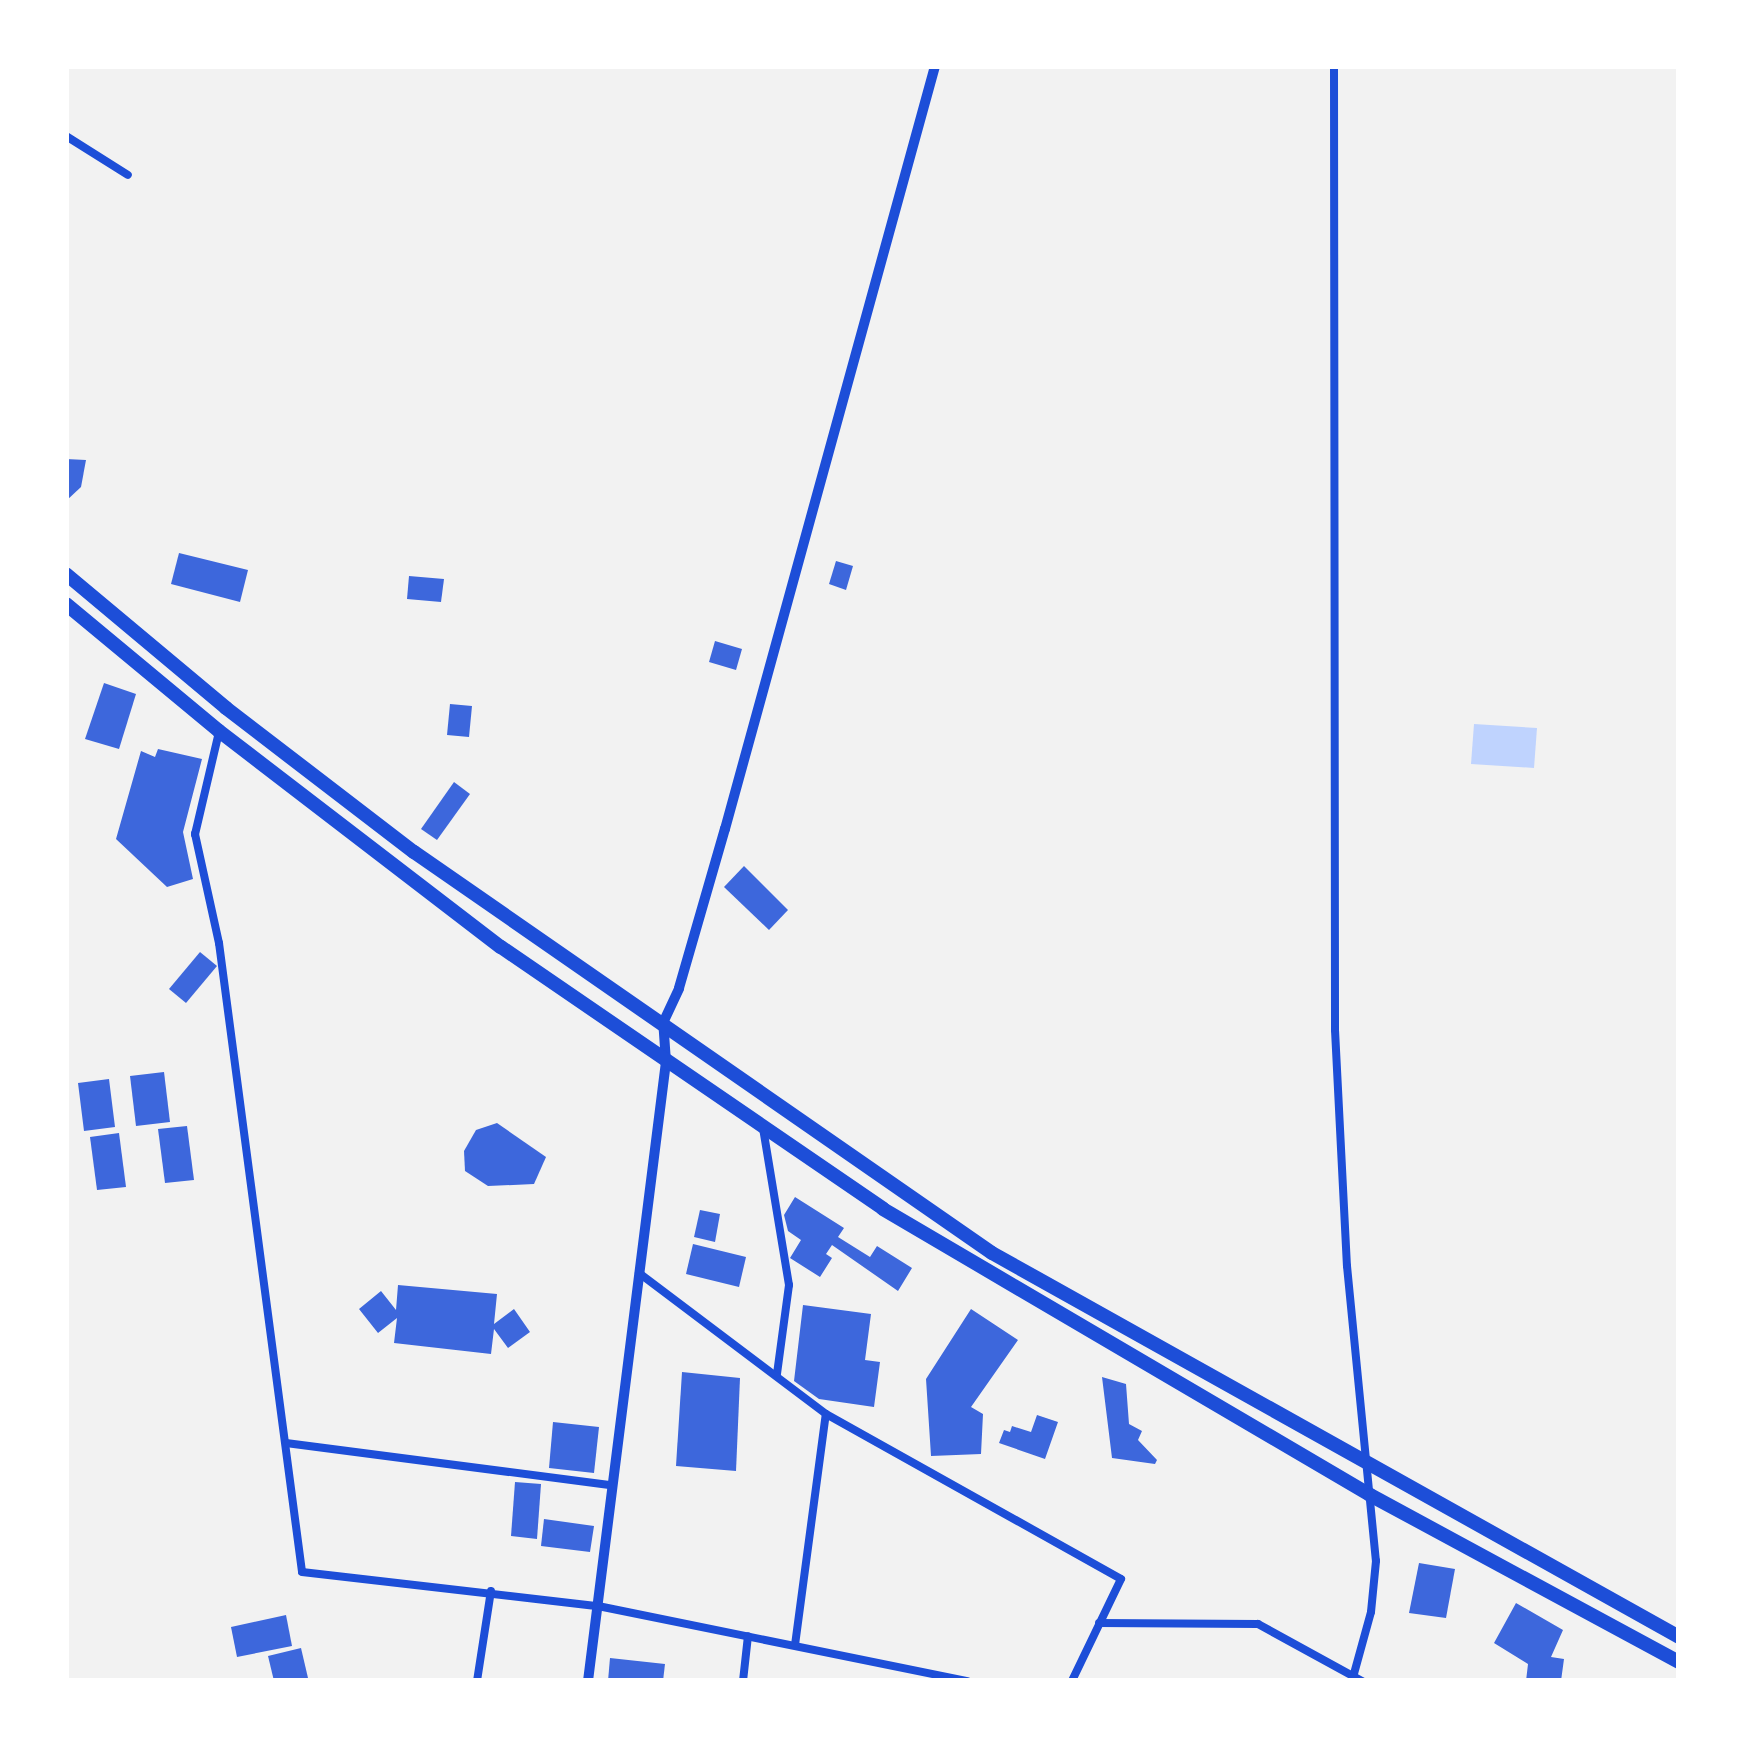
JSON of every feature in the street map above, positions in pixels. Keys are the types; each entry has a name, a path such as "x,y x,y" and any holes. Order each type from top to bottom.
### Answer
{"highway":[{"path":"66,574 226,708 414,852 992,1253 1371,1469 1679,1637"},
{"path":"66,604 219,731 482,933 883,1209 1049,1311 1370,1495 1679,1662"}],"street":[{"path":"588,1681 666,1062 663,1023 679,988 718,852 935,66"},
{"path":"1099,1623 1158,1628 1258,1624 1356,1679 1376,1561 1371,1469 1347,1266 1335,1030 1334,66"},
{"path":"66,136 128,175"},
{"path":"219,731 195,833 219,943 302,1572 598,1606 967,1681"},
{"path":"762,1124 789,1285 777,1376"},
{"path":"638,1272 826,1414 1121,1580 1072,1681"},
{"path":"795,1645 826,1414"},
{"path":"286,1443 611,1485"},
{"path":"477,1681 491,1591"},
{"path":"743,1681 748,1636"}],"water":[{"path":"1474,724 1537,728 1534,768 1471,764"}],"building":[{"path":"66,459 86,460 81,487 66,501"},
{"path":"179,553 248,570 240,602 171,584"},
{"path":"836,561 853,566 846,590 829,584"},
{"path":"409,576 444,579 441,602 407,599"},
{"path":"715,641 742,649 736,670 709,662"},
{"path":"104,683 136,694 119,749 85,739"},
{"path":"450,704 472,706 469,737 447,735"},
{"path":"158,749 202,759 183,832 193,879 167,887 116,839 141,751 155,757"},
{"path":"454,782 470,794 437,840 421,829"},
{"path":"744,866 788,910 769,930 724,887"},
{"path":"200,952 217,966 186,1003 169,989"},
{"path":"164,1072 170,1122 136,1126 130,1076"},
{"path":"109,1079 115,1127 84,1131 78,1083"},
{"path":"497,1123 546,1157 534,1184 488,1186 465,1171 464,1151 476,1130"},
{"path":"187,1126 194,1180 165,1183 158,1129"},
{"path":"119,1133 126,1187 97,1190 90,1137"},
{"path":"795,1197 844,1228 838,1237 870,1257 877,1246 912,1268 898,1291 832,1245 826,1254 832,1258 820,1277 790,1258 801,1240 788,1231 784,1215"},
{"path":"700,1210 720,1214 715,1242 694,1237"},
{"path":"693,1244 746,1257 739,1287 686,1274"},
{"path":"398,1285 497,1294 494,1324 514,1309 530,1332 508,1348 494,1329 491,1354 394,1343 397,1318 378,1333 359,1309 381,1291 396,1310"},
{"path":"803,1305 871,1314 865,1360 880,1362 874,1407 819,1399 794,1381"},
{"path":"971,1309 1018,1340 971,1407 983,1414 981,1454 931,1456 926,1379"},
{"path":"682,1372 740,1378 736,1471 676,1466"},
{"path":"1102,1377 1126,1384 1129,1424 1142,1431 1138,1440 1157,1460 1155,1464 1112,1458"},
{"path":"1037,1415 1058,1422 1045,1459 999,1443 1004,1430 1010,1432 1012,1426 1031,1432"},
{"path":"553,1422 599,1427 594,1473 549,1468"},
{"path":"515,1482 541,1484 537,1539 511,1536"},
{"path":"544,1519 594,1526 590,1552 541,1546"},
{"path":"1419,1563 1455,1569 1446,1618 1409,1613"},
{"path":"1516,1603 1563,1630 1551,1657 1564,1659 1561,1681 1526,1681 1528,1664 1494,1643"},
{"path":"286,1615 292,1646 237,1657 231,1627"},
{"path":"301,1648 308,1678 274,1681 268,1656"},
{"path":"610,1658 665,1664 663,1681 608,1681"}]}
